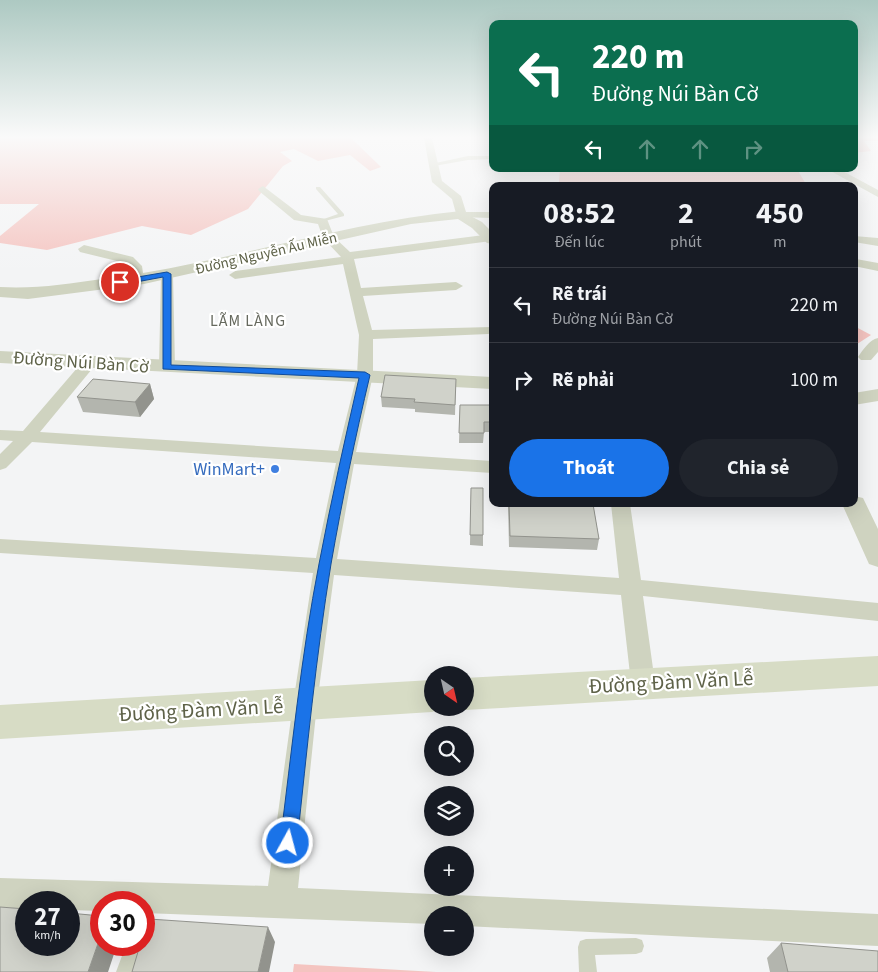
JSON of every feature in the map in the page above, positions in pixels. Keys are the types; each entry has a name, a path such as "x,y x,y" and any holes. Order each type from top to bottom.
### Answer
{"main road":[{"name":"Đường Đàm Văn Lễ","path":"474,693 878,671"},
{"name":"Đường Đàm Văn Lễ","path":"0,722 424,697"}],"street":[{"path":"439,183 457,198 461,215 489,236"},
{"path":"858,183 878,194"},
{"path":"263,189 298,218 323,221 329,238 348,258 366,336 365,375 346,457 325,566 305,704 281,902"},
{"path":"461,215 489,215"},
{"name":"Đường Nguyễn Ấu Miễn","path":"0,292 28,294 138,280 411,220 461,215"},
{"path":"236,274 489,238"},
{"path":"858,238 878,242"},
{"path":"84,249 129,260 136,266 138,280"},
{"path":"858,263 878,267"},
{"path":"167,274 167,367"},
{"path":"356,292 456,286"},
{"path":"366,336 488,330"},
{"path":"866,357 878,342"},
{"name":"Đường Núi Bàn Cờ","path":"0,357 489,383"},
{"path":"0,464 28,436 89,363"},
{"path":"858,398 878,395"},
{"path":"0,435 489,467"},
{"path":"621,507 643,683"},
{"path":"855,507 878,556"},
{"path":"0,546 632,587 878,612"},
{"path":"0,893 281,902 878,930"}],"lane":[{"path":"318,188 342,215 323,221"},
{"path":"588,972 586,947 636,946"},
{"path":"125,972 130,956"}],"shaded area":[{"path":"0,183 269,183 248,209 191,235 142,226 47,250 0,243 0,236 39,204 0,204"},
{"path":"858,328 871,335 858,343"},
{"path":"294,964 436,972 293,972"}],"building":[{"path":"385,375 456,379 455,405 414,402 415,399 381,397"},
{"path":"93,379 150,384 135,402 77,397"},
{"path":"460,405 489,405 489,422 484,422 484,433 459,433"},
{"path":"471,488 483,488 483,535 470,535"},
{"path":"509,507 594,507 599,539 510,536"},
{"path":"0,907 15,908 15,956 80,956 80,914 90,915 90,956 94,956 88,972 0,972"},
{"path":"155,919 268,927 258,972 132,972 137,956 155,956"},
{"path":"781,943 878,951 878,972 788,972"}],"place":[{"name":"WinMart+","path":"275,469"}],"district":[{"name":"LÃM LÀNG","path":"248,320"}],"route":[{"path":"120,282 167,274 167,367 365,375 346,457 325,566 305,704 288,843"}]}
